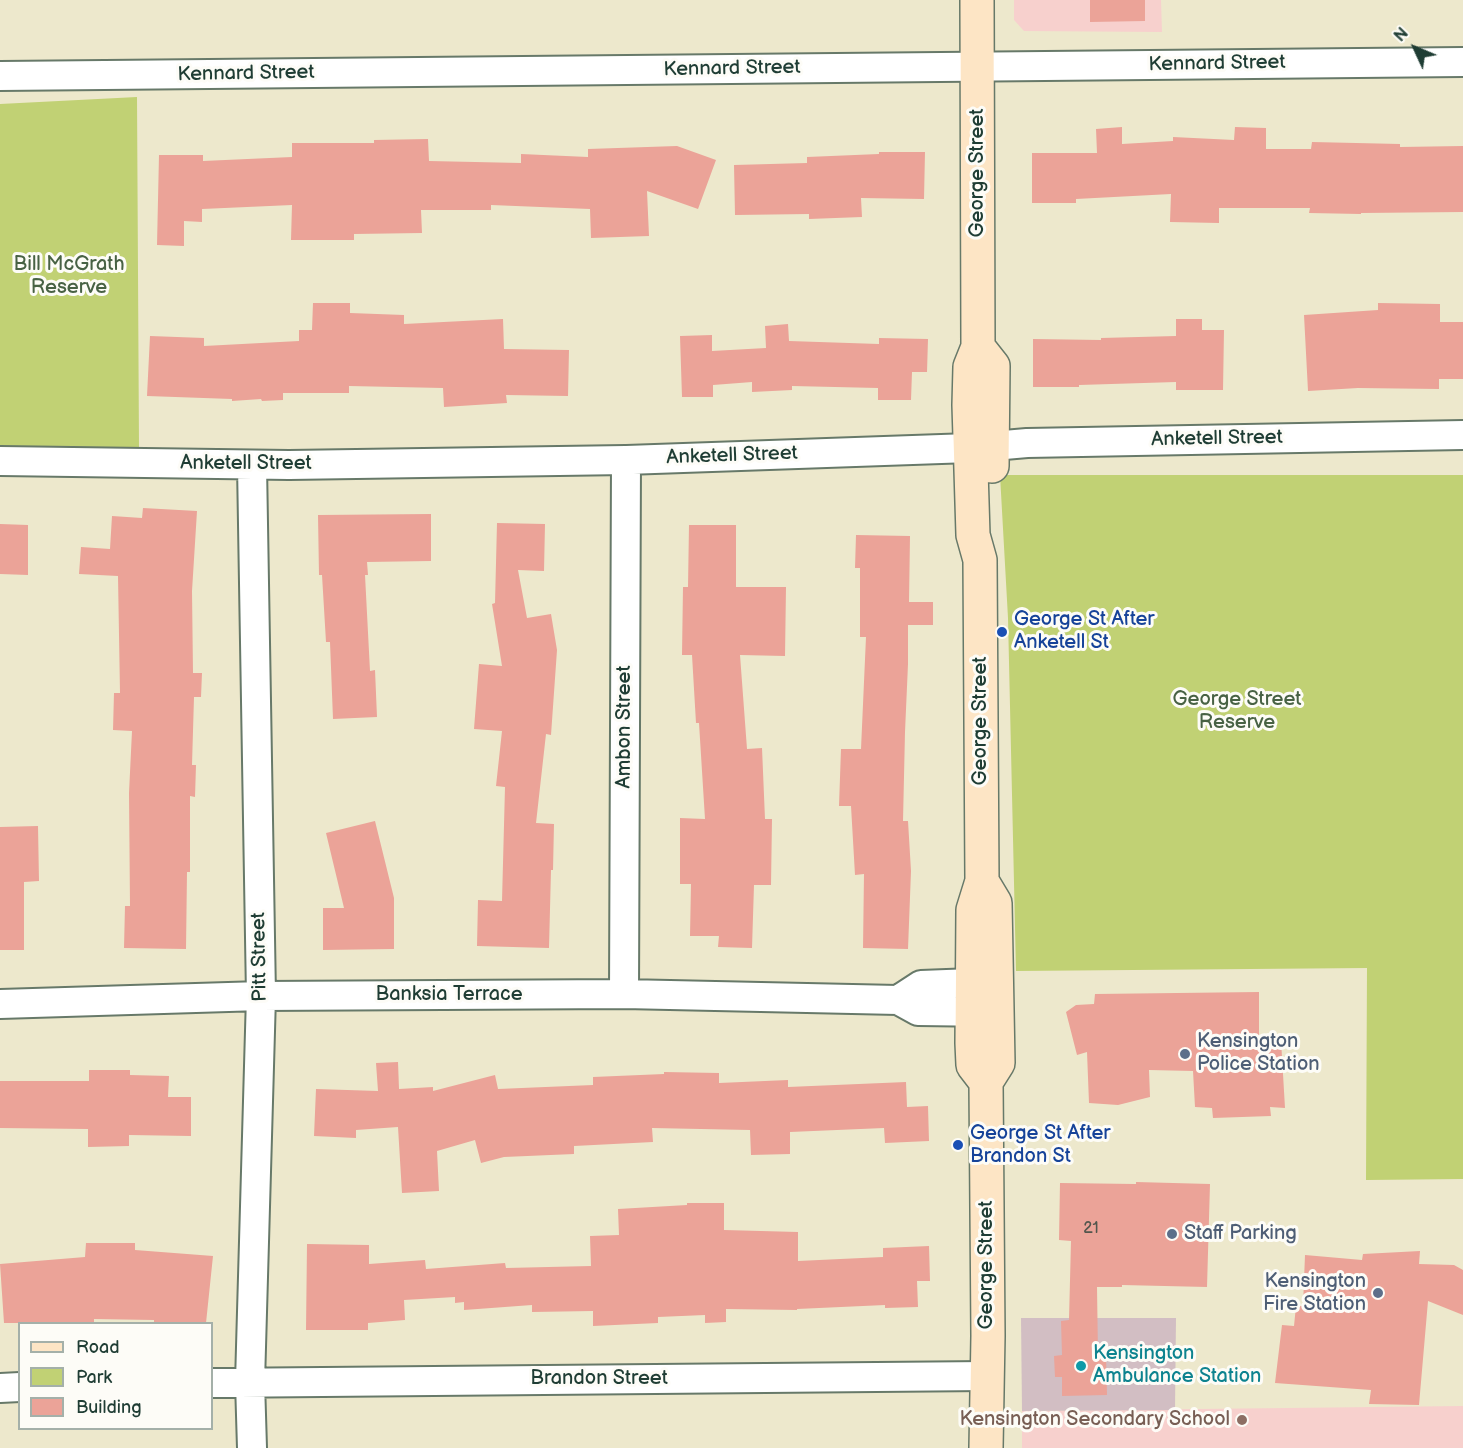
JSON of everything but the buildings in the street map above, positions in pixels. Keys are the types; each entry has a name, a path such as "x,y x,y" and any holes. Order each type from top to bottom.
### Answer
{"main road":[{"name":"George Street","path":"977,0 978,346 993,366 981,447 993,538 980,560 982,882 973,909 985,997 973,1065 987,1082 986,1448"}],"street":[{"name":"Kennard Street","path":"0,76 1463,62"},
{"name":"Anketell Street","path":"0,461 252,465 626,460 981,447 1027,443 1463,435"},
{"name":"Ambon Street","path":"624,994 626,460"},
{"name":"Pitt Street","path":"252,465 261,996 250,1382 252,1448"},
{"name":"Banksia Terrace","path":"0,1004 261,996 624,994 898,1000 918,1011 985,997"},
{"name":"Brandon Street","path":"213,1383 987,1376"},
{"path":"0,1388 18,1388"}],"shaded area":[{"path":"1014,0 1161,0 1162,32 1024,31 1014,20"},
{"path":"1021,1318 1176,1318 1175,1410 1022,1411"},
{"name":"Kensington Secondary School","path":"1463,1406 1463,1448 1022,1448 1022,1411"}],"green space":[{"name":"Bill McGrath Reserve","path":"137,97 139,448 0,449 0,104"},
{"name":"George Street Reserve","path":"1000,475 1463,475 1463,1179 1366,1180 1367,968 1016,971 1008,618"}],"place":[{"name":"George St After Anketell St","path":"1002,632"},
{"name":"Kensington Police Station","path":"1185,1054"},
{"name":"George St After Brandon St","path":"958,1145"},
{"name":"Staff Parking","path":"1172,1234"},
{"name":"Kensington Fire Station","path":"1378,1293"},
{"name":"Kensington Ambulance Station","path":"1081,1366"},
{"name":"Kensington Secondary School","path":"1242,1420"}]}
